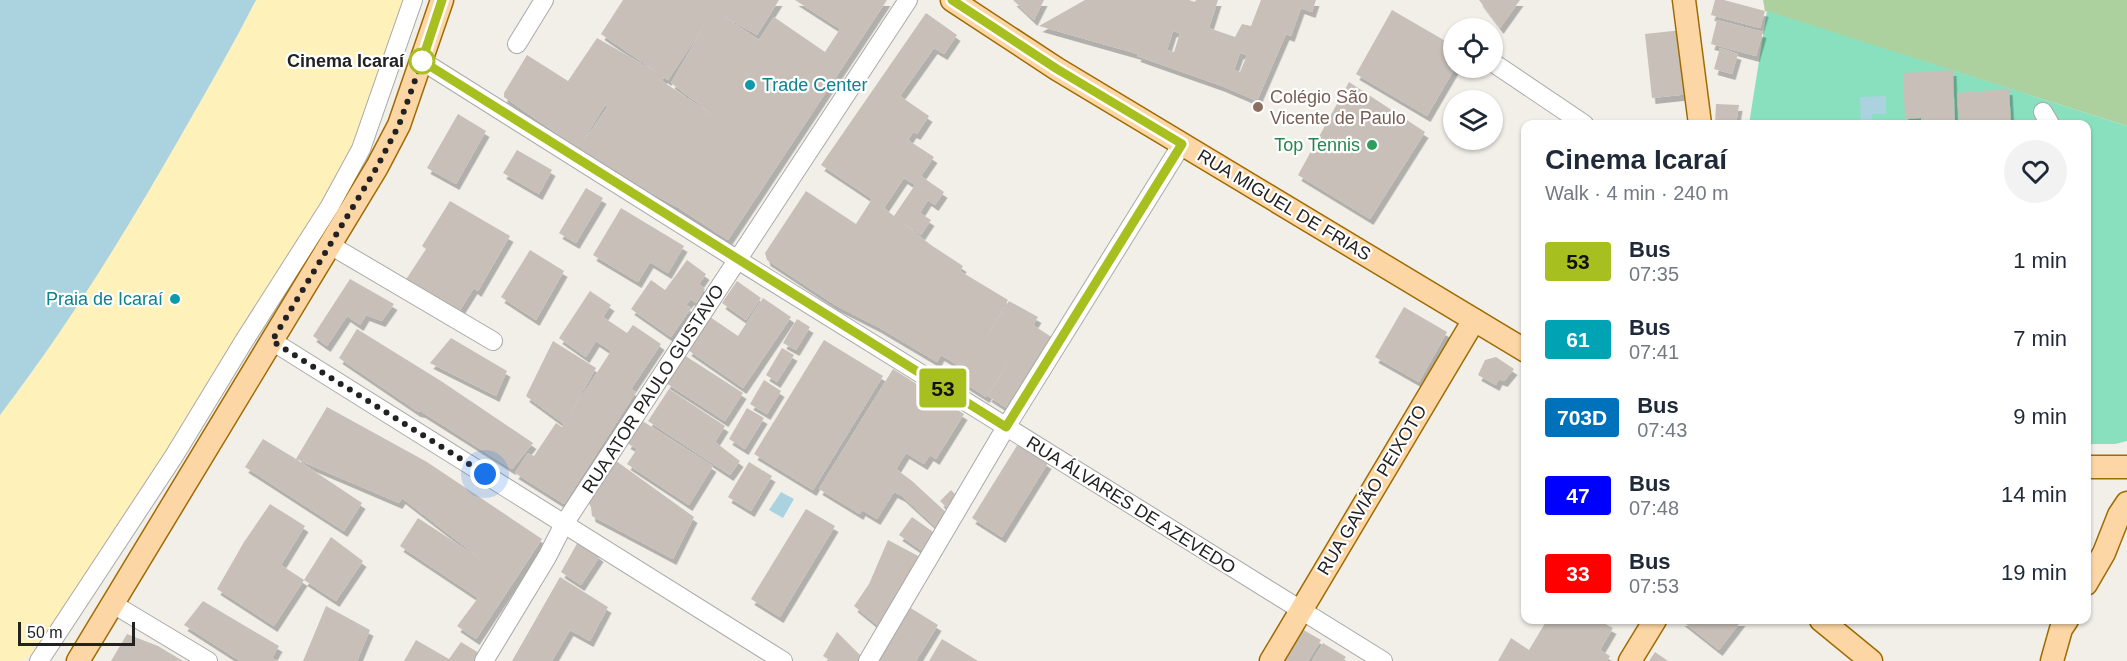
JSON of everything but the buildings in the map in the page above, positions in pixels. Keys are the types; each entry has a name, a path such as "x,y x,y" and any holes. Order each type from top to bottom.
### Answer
{"main road":[{"path":"78,661 377,167 399,125 442,0"},
{"name":"RUA MIGUEL DE FRIAS","path":"952,0 1057,69 1521,348"},
{"path":"1684,0 1699,120"},
{"name":"RUA GAVIÃO PEIXOTO","path":"1271,661 1474,320"},
{"path":"2091,467 2123,468"},
{"path":"2091,575 2127,503"},
{"path":"2104,553 2127,530"},
{"path":"1630,661 1653,624"},
{"path":"1826,624 1871,661"},
{"path":"2042,661 2064,624"},
{"path":"2052,661 2064,624"}],"street":[{"path":"39,661 174,456 244,340 330,207 361,148 413,0"},
{"path":"517,44 544,0"},
{"name":"RUA ATOR PAULO GUSTAVO","path":"483,661 547,557 564,524 908,0"},
{"name":"RUA ÁLVARES DE AZEVEDO","path":"422,61 1383,661"},
{"path":"1503,69 1578,120"},
{"path":"868,661 1006,427 1182,144"},
{"path":"330,244 493,341"},
{"path":"272,341 783,661"},
{"path":"113,604 208,661"}],"green space":[{"path":"1763,0 2127,0 2127,126 1765,11"},
{"path":"1767,11 2127,126 2127,441 2115,444 2091,444 2091,120 1750,120"}],"sand":[{"name":"Praia de Icaraí","path":"256,0 413,0 361,149 55,638 22,661 0,661 0,415 30,376 108,258 162,169"}],"water":[{"path":"0,0 256,0 183,132 118,241 73,312 0,415"},
{"path":"1886,96 1886,114 1872,114 1873,120 1861,120 1860,97"},
{"path":"781,492 794,499 783,518 769,510"}],"bus line":[{"name":"53","path":"442,0 422,61 1006,427 1182,144 1057,69 952,0"}],"place":[{"name":"Cinema Icaraí","path":"422,61"},
{"name":"Trade Center","path":"750,85"},
{"name":"Colégio São Vicente de Paulo","path":"1258,107"},
{"name":"Top Tennis","path":"1372,145"},
{"name":"Praia de Icaraí","path":"175,299"}],"route":[{"path":"422,61 399,125 377,167 272,341 485,474"}]}
